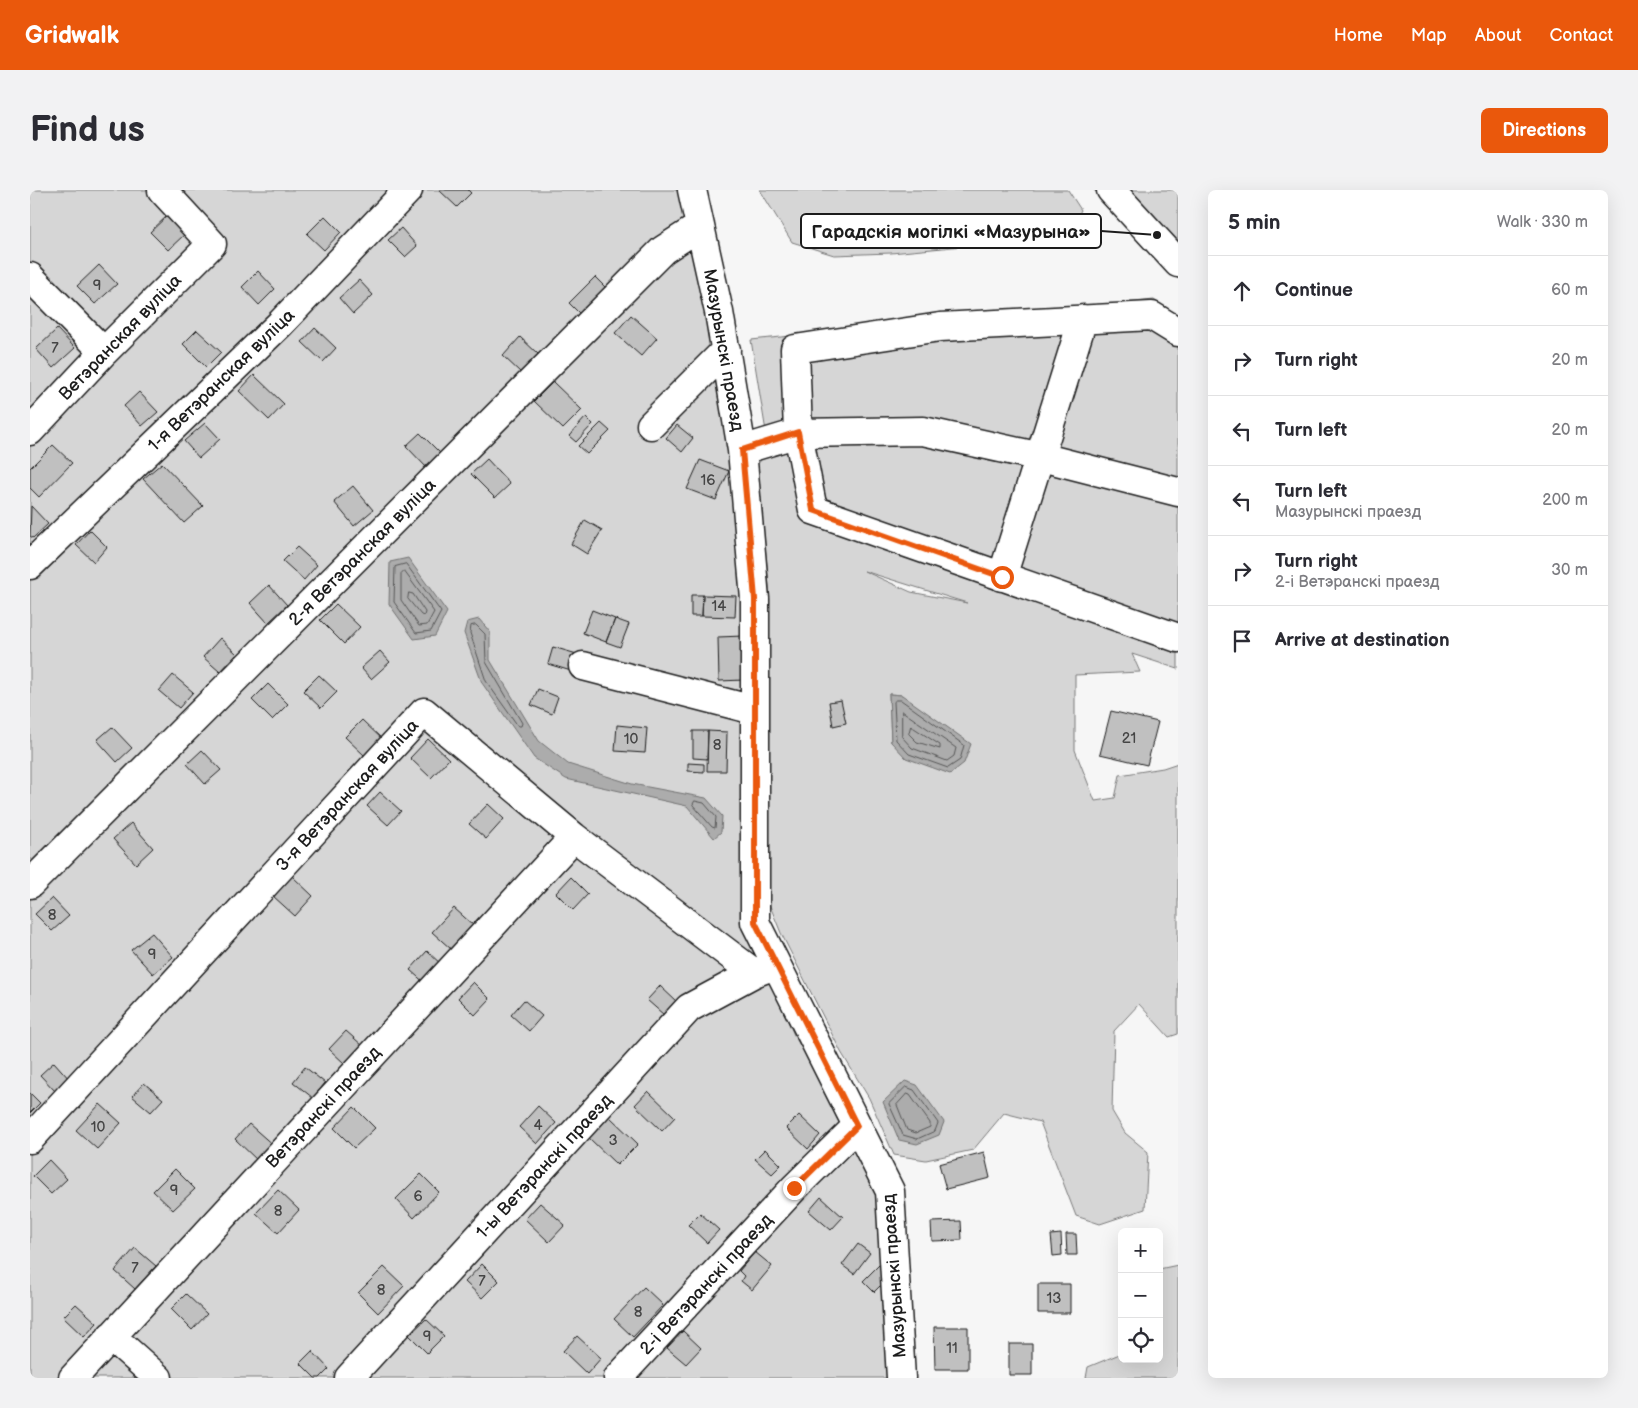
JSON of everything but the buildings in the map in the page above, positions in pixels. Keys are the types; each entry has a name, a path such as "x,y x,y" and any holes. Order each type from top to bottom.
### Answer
{"street":[{"name":"Ветэранская вуліца","path":"30,431 104,352 212,244 162,190"},
{"name":"1-я Ветэранская вуліца","path":"30,565 280,324 408,190"},
{"name":"Мазурынскі праезд","path":"692,190 726,350 742,450 755,599 755,922 764,969 857,1126 890,1191 894,1373"},
{"path":"1111,190 1178,263"},
{"name":"2-я Ветэранская вуліца","path":"30,884 663,250 700,226"},
{"path":"30,276 104,352"},
{"path":"1178,332 1152,316 1083,319 940,327 795,350 798,432 813,510 1178,638"},
{"path":"1002,577 1083,319"},
{"path":"651,425 726,350"},
{"path":"742,450 798,432 923,431 1041,457 1178,492"},
{"path":"583,666 754,710"},
{"name":"3-я Ветэранская вуліца","path":"30,1139 424,712 574,836 764,969"},
{"name":"Ветэранскі праезд","path":"72,1378 574,836"},
{"name":"1-ы Ветэранскі праезд","path":"349,1378 689,1008 764,969"},
{"name":"2-і Ветэранскі праезд","path":"618,1378 794,1188 857,1126"},
{"path":"111,1336 158,1378"}],"shaded area":[{"path":"30,190 684,190 735,455 763,964 794,1035 887,1191 896,1378 30,1378"},
{"path":"760,190 1068,190 1081,210 1067,236 891,253 834,255 792,242"},
{"path":"1094,190 1178,190 1178,279"},
{"path":"1154,300 1178,317 1178,669 1132,654 1140,672 1075,675 1075,750 1095,801 1115,798 1120,775 1163,768 1178,763 1178,1034 1169,1037 1139,1004 1114,1031 1112,1111 1125,1133 1148,1152 1145,1209 1100,1224 1076,1216 1040,1122 1004,1113 973,1150 926,1160 894,1155 869,1098 841,1052 781,933 766,896 769,586 757,465 769,450 751,340","holes":["864,571 967,603 911,592","889,694 902,695 891,742"]},
{"path":"1178,1265 1178,1378 1086,1378 1088,1367 1118,1355 1118,1363 1163,1363 1163,1268"}],"water":[{"path":"408,558 447,612 435,636 414,639 389,604 390,562"},
{"path":"479,619 490,632 490,660 539,741 568,764 632,784 706,798 722,816 721,832 714,838 687,806 566,779 534,758 482,683 464,633 467,622"},
{"path":"889,694 902,695 971,744 964,763 950,774 906,758 891,742"},
{"path":"905,1081 917,1085 944,1122 939,1135 917,1144 899,1140 883,1102"}],"place":[{"name":"Гарадскія могілкі «Мазурына»","path":"1157,235"}],"route":[{"path":"794,1188 857,1126 755,922 755,599 742,450 798,432 813,510 1002,577"}]}
